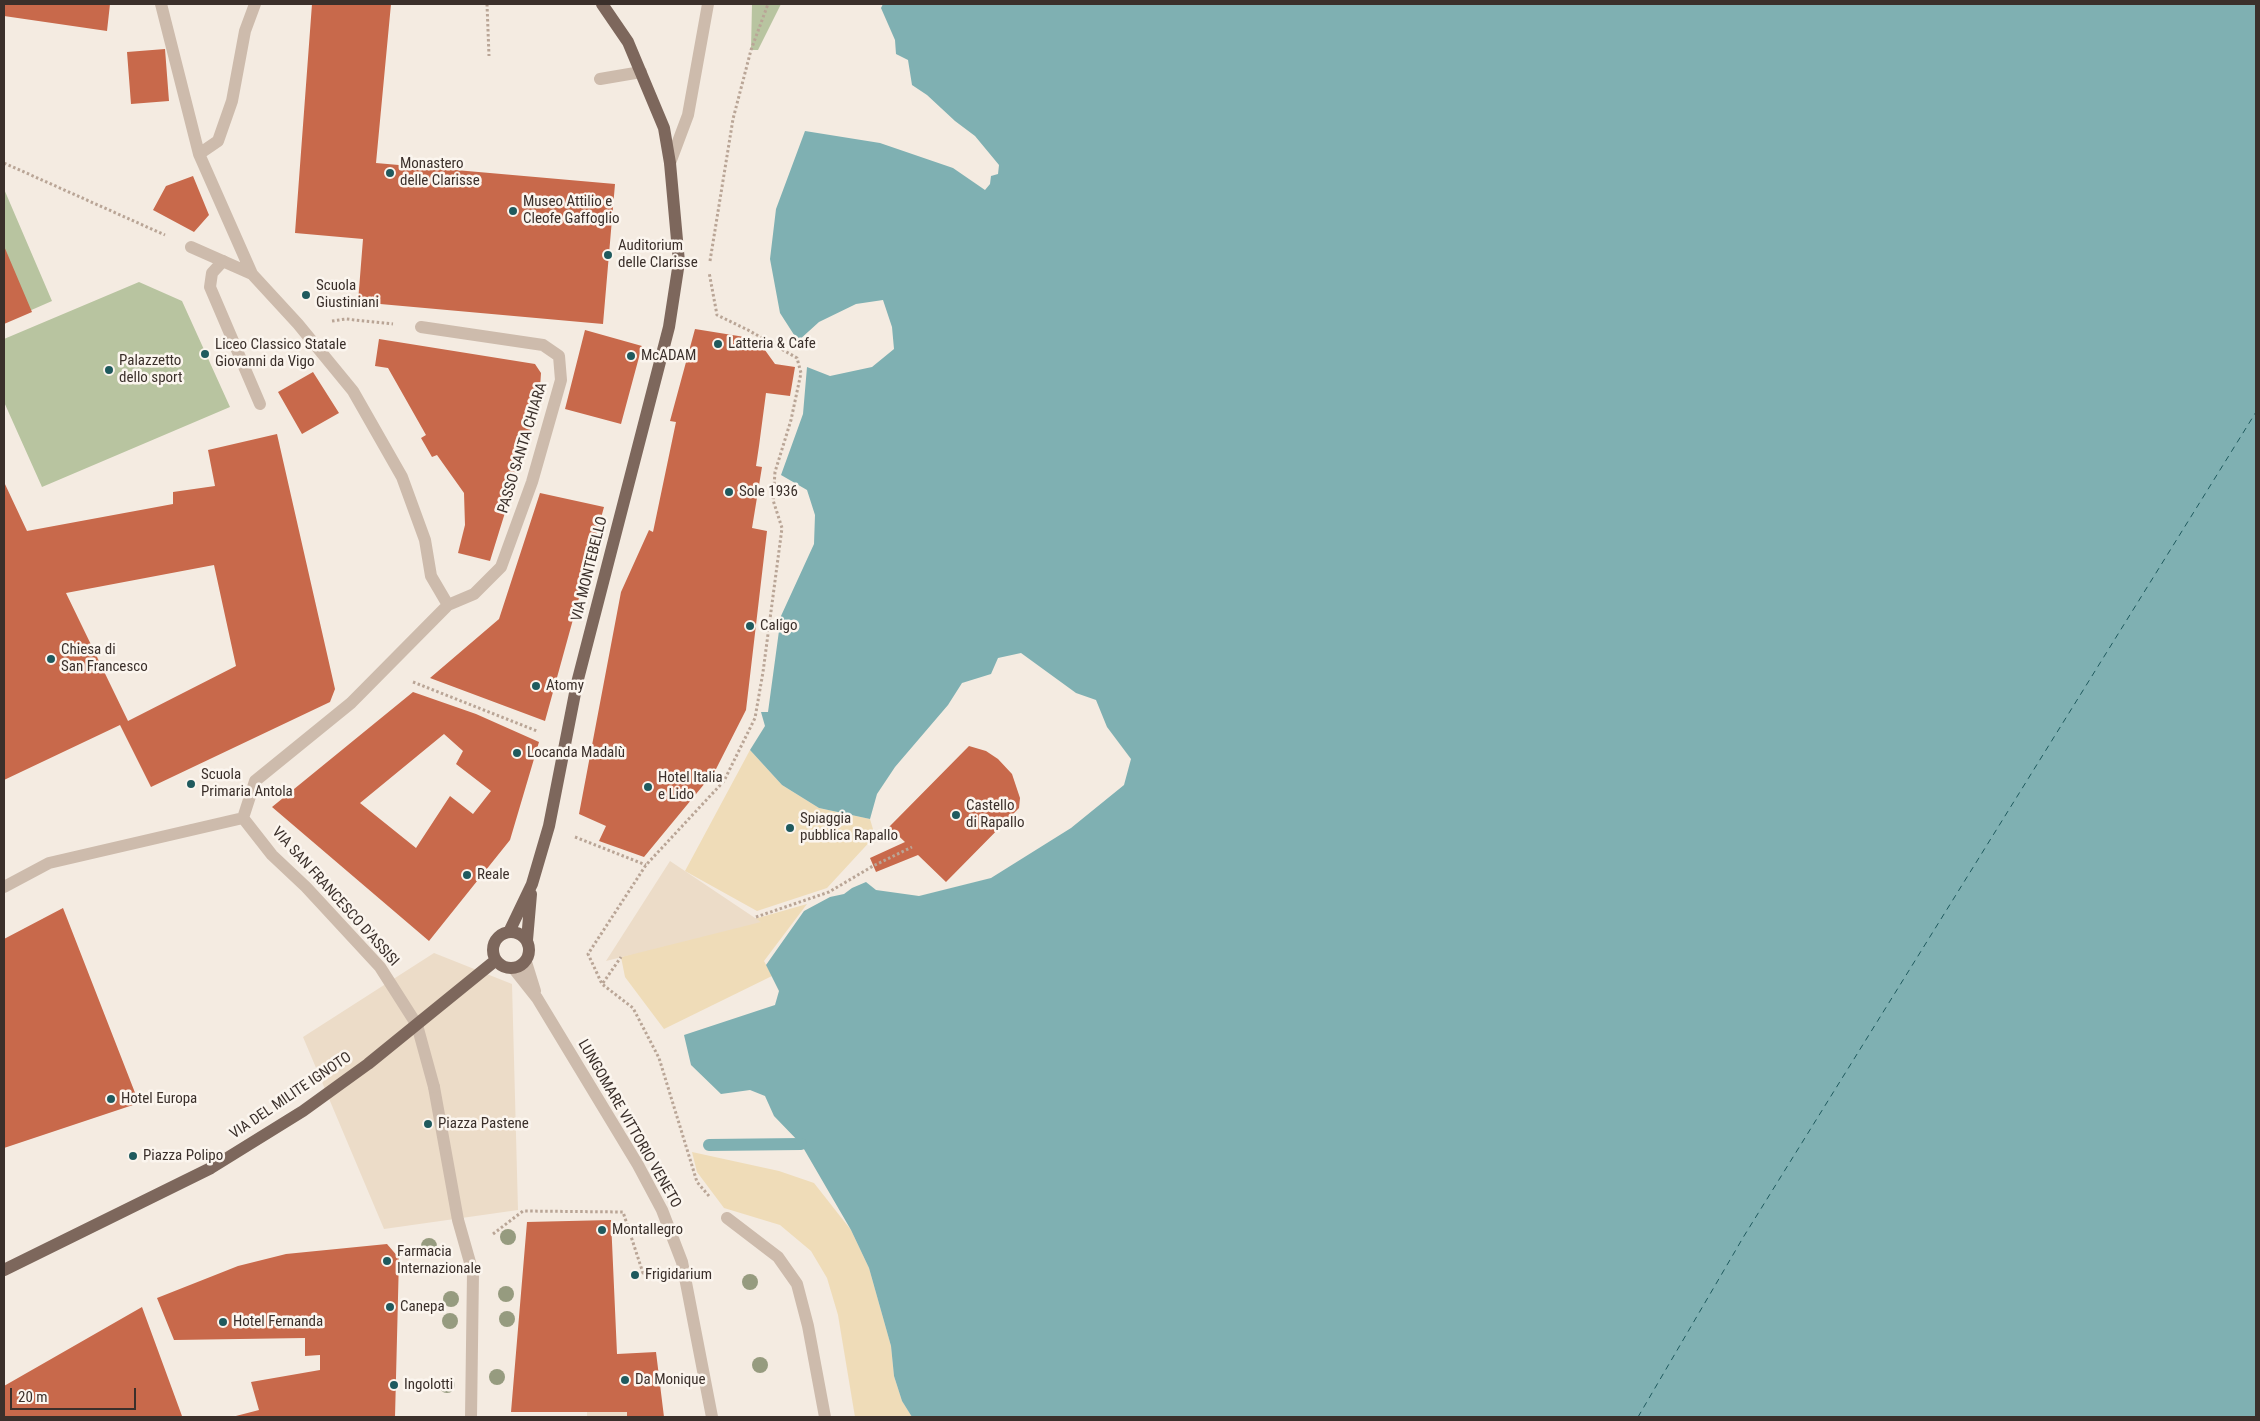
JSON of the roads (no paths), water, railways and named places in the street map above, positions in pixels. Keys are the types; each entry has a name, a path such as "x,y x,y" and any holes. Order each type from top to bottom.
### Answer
{"main road":[{"name":"VIA MONTEBELLO","path":"509,932 532,884 549,826 577,683 668,327 679,262 670,163 664,128 628,42 602,4"},
{"name":"VIA MONTEBELLO","path":"527,940 532,884"},
{"path":"516,932 527,940 530,954 526,962 514,969 500,965 496,960 493,954 496,940 503,934 516,932"},
{"name":"VIA DEL MILITE IGNOTO","path":"4,1270 211,1168 303,1111 417,1025 496,960"}],"street":[{"path":"4,887 49,863 243,818 255,781 351,702 448,606 430,576 425,540 402,477 353,391 298,324 252,274 200,154 160,4"},
{"path":"200,154 218,141 232,101 245,31 256,4"},
{"path":"670,163 688,115 708,4"},
{"path":"600,79 641,72"},
{"path":"191,247 252,274"},
{"path":"223,261 212,273 210,287 260,404"},
{"name":"PASSO SANTA CHIARA","path":"421,327 542,345 559,356 560,380 532,482 502,567 474,594 448,606"},
{"name":"VIA SAN FRANCESCO D'ASSISI","path":"243,818 272,855 306,887 380,967 417,1025 434,1087 458,1220 473,1273 471,1417"},
{"name":"LUNGOMARE VITTORIO VENETO","path":"526,962 537,998"},
{"name":"LUNGOMARE VITTORIO VENETO","path":"514,969 537,998 642,1172 662,1210 682,1262 709,1417"},
{"path":"727,1218 778,1257 797,1284 808,1326 825,1417"}],"water":[{"path":"883,4 2256,4 2256,1417 912,1417 902,1401 894,1376 891,1346 869,1268 851,1230 801,1144 774,1116 765,1096 750,1090 721,1094 691,1065 684,1035 775,1005 779,991 766,965 804,911 830,897 844,894 866,882 876,890 919,896 991,878 1071,828 1124,785 1131,759 1107,727 1096,700 1076,693 1021,653 998,658 991,674 962,683 948,705 895,767 877,794 870,819 819,808 782,785 750,750 765,726 761,712 768,712 781,616 814,544 815,515 807,490 781,475 803,414 807,367 830,376 872,367 894,349 892,327 883,300 856,304 819,322 798,341 780,313 770,259 776,209 805,131 880,143 953,168 985,190 990,184 991,176 998,174 999,165 975,136 955,121 927,95 912,85 908,60 896,54 895,40 881,8"}],"waterway":[{"path":"709,1145 801,1144"}],"place":[{"name":"Monastero delle Clarisse","path":"390,173"},
{"name":"Museo Attilio e Cleofe Gaffoglio","path":"513,211"},
{"name":"Auditorium delle Clarisse","path":"608,255"},
{"name":"Scuola Giustiniani","path":"306,295"},
{"name":"Latteria & Cafe","path":"718,344"},
{"name":"Liceo Classico Statale Giovanni da Vigo","path":"205,354"},
{"name":"McADAM","path":"631,356"},
{"name":"Palazzetto dello sport","path":"109,370"},
{"name":"Sole 1936","path":"729,492"},
{"name":"Caligo","path":"750,626"},
{"name":"Chiesa di San Francesco","path":"51,659"},
{"name":"Atomy","path":"536,686"},
{"name":"Locanda Madalù","path":"517,753"},
{"name":"Scuola Primaria Antola","path":"191,784"},
{"name":"Hotel Italia e Lido","path":"648,787"},
{"name":"Castello di Rapallo","path":"956,815"},
{"name":"Spiaggia pubblica Rapallo","path":"790,828"},
{"name":"Reale","path":"467,875"},
{"name":"Hotel Europa","path":"111,1099"},
{"name":"Piazza Pastene","path":"428,1124"},
{"name":"Piazza Polipo","path":"133,1156"},
{"name":"Montallegro","path":"602,1230"},
{"name":"Farmacia Internazionale","path":"387,1261"},
{"name":"Frigidarium","path":"635,1275"},
{"name":"Canepa","path":"390,1307"},
{"name":"Hotel Fernanda","path":"223,1322"},
{"name":"Da Monique","path":"625,1380"},
{"name":"Ingolotti","path":"394,1385"}]}
